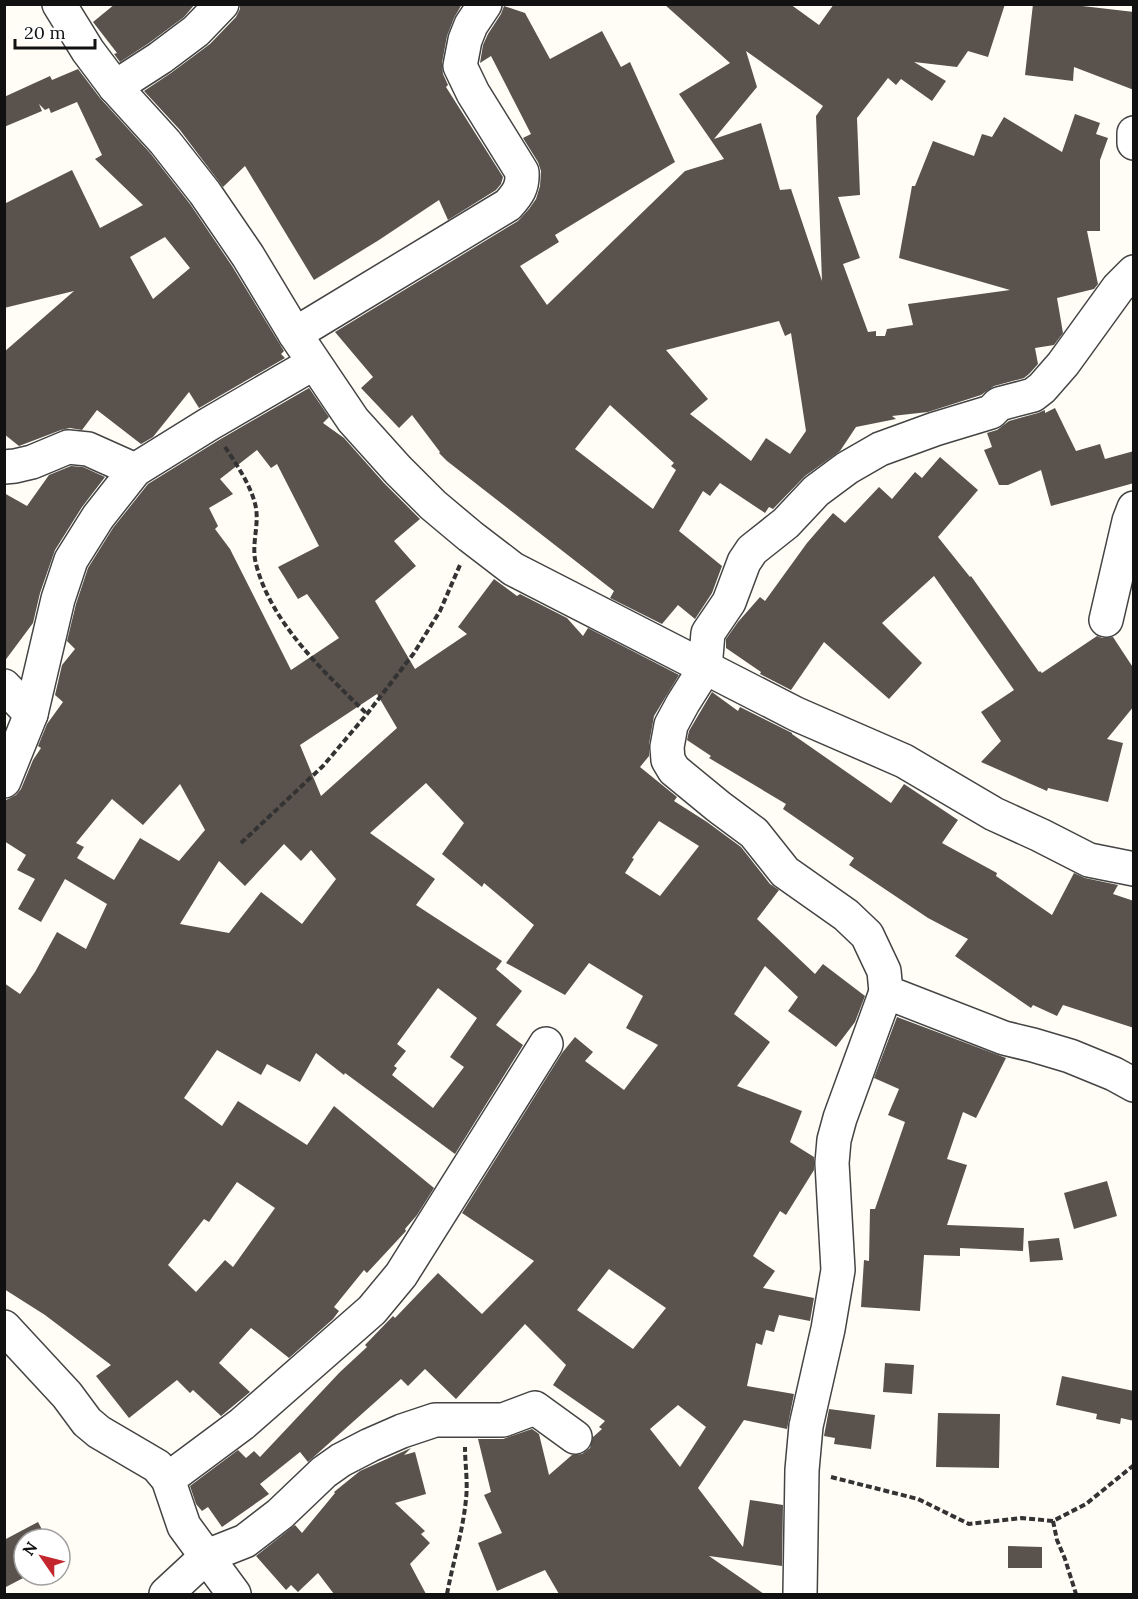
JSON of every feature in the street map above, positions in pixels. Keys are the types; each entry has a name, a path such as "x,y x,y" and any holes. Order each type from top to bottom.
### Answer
{"street":[{"path":"59,4 88,51 115,87 165,142 205,193 353,420 433,505 470,536 513,569 796,714 904,761 994,814 1089,860 1134,869"},
{"path":"115,87 196,31 222,4"},
{"path":"295,334 508,205 519,191 523,182 522,172 473,93 460,66 465,40 471,25 485,4"},
{"path":"1134,133 1134,143"},
{"path":"800,1594 802,1470 806,1426 828,1329 838,1270 832,1163 834,1140 843,1108 886,992 884,971 867,935 846,915 785,872 754,833 674,770 668,760 667,747 671,725 705,668 708,633 729,602 744,562 752,550 786,523 816,491 847,468 880,449 991,412 999,404 1033,395 1063,364 1118,288 1134,273"},
{"path":"4,781 31,714 58,599 71,560 98,517 135,470 314,363"},
{"path":"4,467 32,462 68,447 88,448 135,470"},
{"path":"1106,620 1128,521 1134,508"},
{"path":"4,686 31,714"},
{"path":"886,992 1004,1038 1070,1056 1134,1085"},
{"path":"168,1479 242,1424 372,1310 401,1275 546,1044"},
{"path":"4,1327 67,1395 87,1422 99,1432 158,1466 168,1479 184,1526 234,1594"},
{"path":"166,1594 207,1557 244,1541 280,1514 324,1472 370,1445 413,1427 435,1420 503,1420 535,1408 575,1437"}],"path":[{"path":"209,424 236,464 250,491 256,509 254,548 256,563 279,615 298,642 367,714"},
{"path":"241,843 323,766 414,653 440,611 470,536"},
{"path":"447,1594 461,1537 466,1497 464,1420"},
{"path":"802,1470 918,1499 969,1524 1022,1518 1053,1521 1086,1504 1134,1465"},
{"path":"1053,1521 1057,1540 1077,1594"}],"building":[{"path":"115,4 195,4 184,17 120,62 114,54 117,53 93,22"},
{"path":"240,4 462,4 447,36 442,63 443,74 448,85 446,87 503,177 501,184 496,190 448,220 439,200 314,280 245,166 223,187 180,130 144,91 210,44 236,17"},
{"path":"664,4 790,4 819,25 834,4 1005,4 988,57 968,51 957,67 914,62 946,81 932,101 901,79 896,85 888,78 857,118 860,195 838,197 860,258 843,264 868,332 876,331 876,336 885,336 887,329 913,325 908,304 1010,290 899,258 912,186 915,186 933,141 974,156 982,134 992,137 1004,117 1062,152 1075,114 1100,123 1096,134 1108,138 1100,160 1100,231 1087,231 1098,284 1094,289 1057,298 1063,333 1054,345 1035,348 1038,364 1024,378 994,386 981,395 928,412 892,416 896,419 856,427 840,451 805,476 773,509 769,507 765,513 720,483 710,496 703,491 679,531 722,566 712,593 695,619 678,605 662,624 610,598 614,591 447,461 412,415 399,428 361,388 373,377 335,332 518,221 536,199 541,171 523,138 531,134 491,56 480,63 483,45 504,6 525,13 550,59 602,31 621,67 630,62 675,162 555,235 559,242 520,266 547,305 685,171 724,159 679,94 730,63","holes":["746,51 823,106 816,116 822,281 791,189 780,190 761,123 714,139 757,87","779,321 785,336 791,333 806,431 790,454 766,438 751,461 690,414 708,399 666,350","610,405 674,463 671,466 676,470 653,509 575,449"]},
{"path":"1033,4 1065,4 1134,12 1134,90 1074,67 1073,81 1025,75"},
{"path":"78,69 100,98 151,154 190,204 232,266 284,351 281,354 285,358 199,408 189,392 153,437 141,444 97,410 82,430 70,428 61,430 19,446 4,434 4,352 74,291 4,308 4,204 72,170 100,228 143,205 95,159 102,155 77,102 51,113 49,108 45,110 39,104 42,111 4,127 4,97 50,76 52,80","holes":["165,237 190,268 153,299 130,257"]},
{"path":"309,388 329,417 323,423 344,438 420,519 394,541 416,566 375,601 415,669 467,634 458,627 494,579 517,596 520,594 567,618 583,636 588,628 679,675 654,716 649,756 640,767 677,797 674,801 741,847 770,884 779,890 757,919 815,974 823,964 865,996 855,1022 836,1047 788,1011 798,997 765,966 734,1014 770,1042 737,1086 802,1111 790,1142 814,1157 814,1170 786,1215 780,1211 753,1256 775,1271 763,1288 814,1298 810,1321 779,1315 774,1332 766,1330 762,1345 756,1343 747,1386 794,1394 787,1429 744,1420 698,1488 743,1547 750,1500 783,1505 782,1566 709,1556 764,1594 559,1594 545,1570 497,1591 478,1543 502,1533 484,1495 491,1492 478,1439 503,1439 532,1429 539,1434 549,1475 572,1455 582,1454 590,1448 593,1437 602,1429 599,1427 605,1421 553,1385 566,1365 525,1324 456,1399 425,1369 408,1386 401,1379 308,1462 300,1452 260,1484 269,1494 222,1527 208,1507 202,1511 196,1504 190,1486 238,1450 246,1458 254,1451 260,1457 340,1372 367,1347 365,1345 393,1316 395,1318 438,1273 482,1314 534,1261 462,1213 562,1053 575,1037 593,1052 585,1061 624,1090 658,1045 626,1028 643,996 589,963 565,995 506,963 534,925 484,883 482,887 442,854 464,823 426,783 370,833 435,879 416,905 502,961 496,969 522,991 496,1025 523,1045 455,1154 316,1053 300,1082 267,1064 261,1075 217,1050 184,1098 222,1126 238,1101 307,1145 334,1106 434,1188 405,1229 406,1231 367,1273 364,1270 334,1307 339,1311 333,1319 289,1358 251,1328 219,1363 250,1392 221,1416 193,1390 190,1393 177,1380 129,1418 96,1376 111,1365 45,1315 4,1289 4,983 20,994 57,932 86,949 107,904 65,879 41,922 18,909 35,879 17,870 26,855 4,841 4,802 21,789 33,760 41,748 38,746 47,724 63,702 55,695 62,665 75,649 67,641 88,568 113,528 148,484","holes":["257,450 271,468 277,464 319,546 278,567 298,599 307,594 339,638 291,670 230,549 215,529 218,526 209,508 233,494 220,479","377,694 397,728 321,796 300,745","180,784 205,830 179,861 140,838 114,880 77,858 84,847 76,843 112,799 143,825","659,821 699,846 660,896 625,873 634,859 632,858","284,844 301,861 311,850 336,879 302,924 261,892 229,933 180,924 219,861 245,886","438,988 477,1018 450,1057 464,1067 433,1108 392,1075 397,1068 394,1066 406,1051 397,1044","237,1182 275,1208 233,1267 225,1260 196,1292 168,1265 204,1219 209,1222","609,1269 666,1308 633,1349 577,1310","678,1405 706,1427 680,1467 650,1429"]},
{"path":"1055,408 1076,451 1100,444 1105,459 1134,451 1134,483 1051,506 1041,470 1008,485 999,485 984,450 992,447 987,433 997,430 1009,421 1045,410 1045,413"},
{"path":"940,457 978,490 938,537 971,576 1039,672 1042,673 1097,636 1113,637 1134,669 1134,706 1107,739 1123,743 1108,802 1048,788 1047,791 981,762 1001,741 981,712 1014,690 934,576 882,623 922,663 889,699 824,642 791,690 760,674 761,672 726,648 726,639 738,622 760,597 765,601 807,543 833,513 845,523 879,487 892,499 915,472 922,478"},
{"path":"71,466 83,467 105,477 82,507 55,550 40,593 33,623 4,662 4,493 27,506 49,475"},
{"path":"712,692 738,711 740,707 792,733 891,803 904,784 958,820 942,843 997,873 996,876 1052,915 1074,873 1085,878 1118,885 1113,894 1134,901 1134,1028 1063,1005 1057,1016 1033,1005 1031,1008 955,956 968,939 928,918 849,865 854,858 783,809 786,804 709,758 711,756 687,740 689,731"},
{"path":"897,1017 1006,1058 976,1118 963,1112 947,1159 967,1165 947,1225 1024,1228 1023,1251 960,1248 960,1256 924,1255 920,1311 861,1307 864,1260 869,1261 870,1209 875,1209 905,1122 888,1115 899,1089 874,1078"},
{"path":"1107,1181 1117,1216 1074,1229 1064,1193"},
{"path":"1059,1238 1063,1260 1030,1262 1028,1241"},
{"path":"885,1363 914,1365 912,1394 883,1392"},
{"path":"1062,1376 1134,1391 1134,1421 1121,1418 1120,1424 1096,1419 1097,1414 1056,1405"},
{"path":"829,1409 875,1415 871,1449 834,1444 835,1438 824,1436"},
{"path":"938,1413 1000,1414 999,1468 936,1467"},
{"path":"411,1448 404,1455 415,1452 426,1494 395,1503 425,1531 421,1534 430,1543 410,1564 426,1594 334,1594 318,1573 298,1592 291,1585 286,1590 256,1556 295,1525 302,1533 334,1492 360,1471"},
{"path":"38,1522 41,1527 29,1527"},
{"path":"12,1536 12,1584 4,1588 4,1540"},
{"path":"1008,1546 1042,1547 1042,1568 1008,1568"}]}
